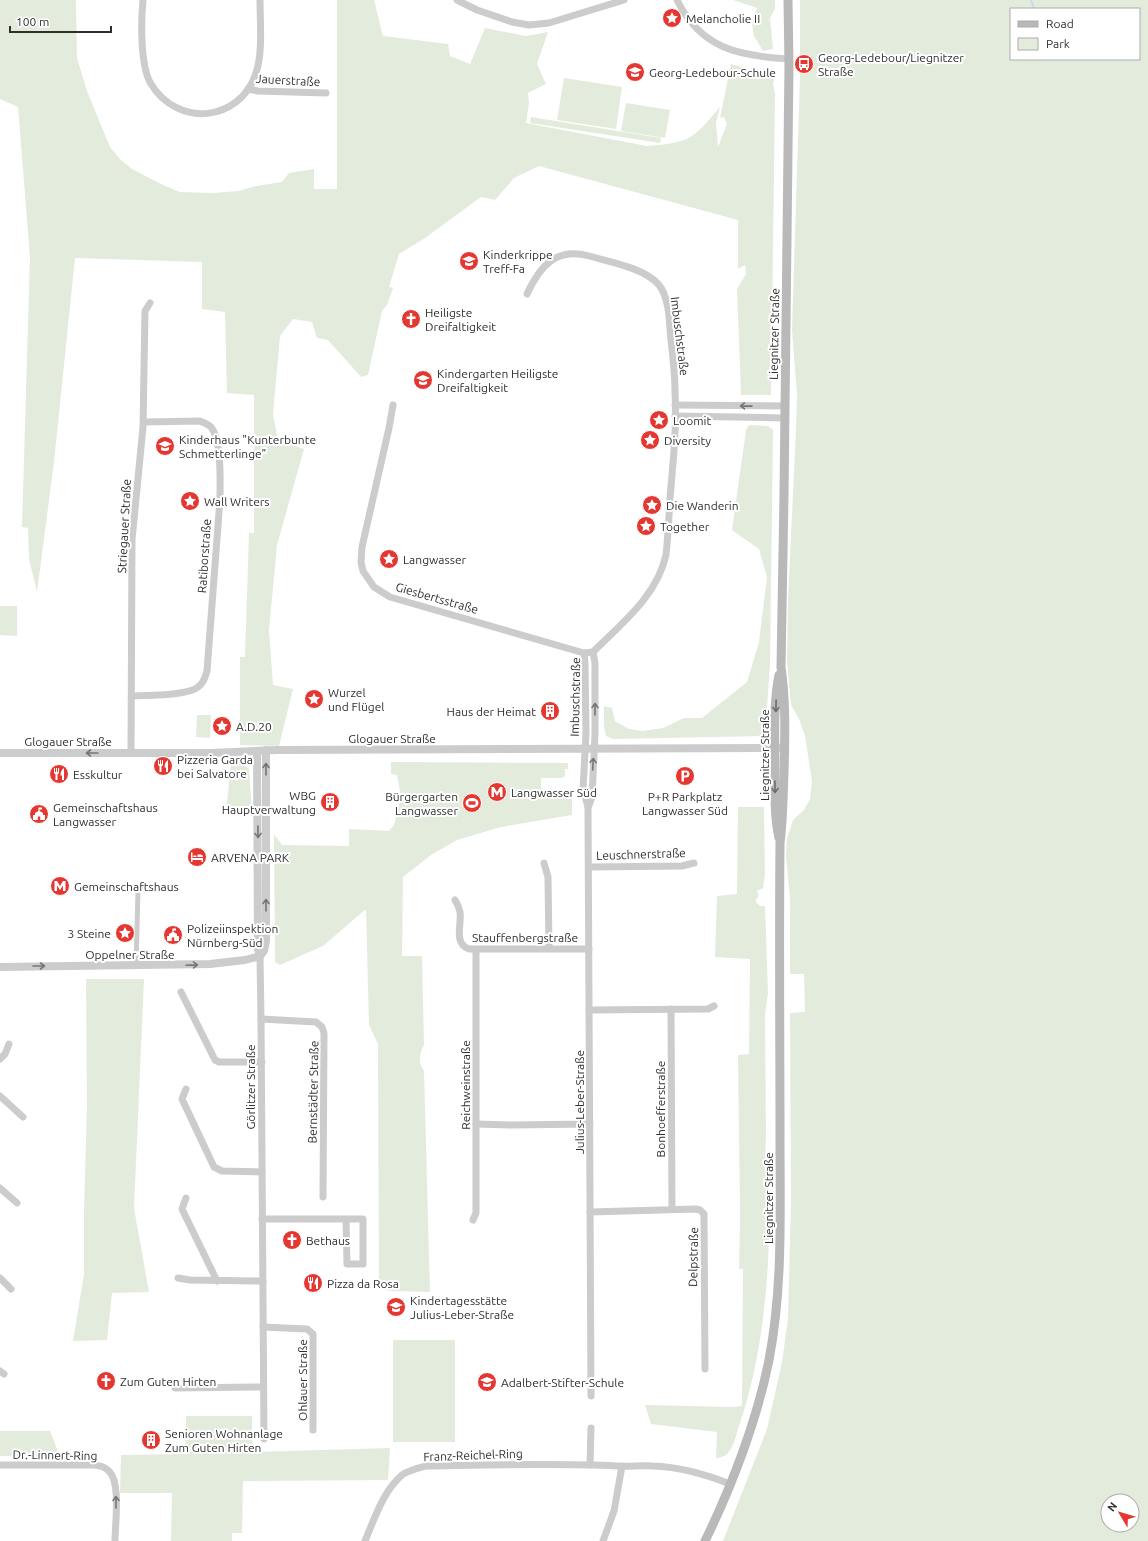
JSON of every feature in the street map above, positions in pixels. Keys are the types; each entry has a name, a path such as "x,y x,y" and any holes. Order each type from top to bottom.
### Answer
{"main road":[{"name":"Liegnitzer Straße","path":"705,1541 730,1484 752,1425 765,1377 774,1330 778,1292 780,1232 780,843 775,814 780,748 776,690 781,667 789,59 788,0"}],"street":[{"name":"Jauerstraße","path":"143,0 142,40 145,69 151,83 160,96 172,106 185,112 211,114 237,101 248,89 256,72 259,57 260,0"},
{"path":"457,0 477,10 512,22 529,25 549,23 624,0"},
{"path":"677,0 688,19 697,30 717,45 748,56 789,59"},
{"name":"Jauerstraße","path":"248,89 258,91 326,93"},
{"name":"Imbuschstraße","path":"527,294 536,276 553,259 562,255 574,253 639,271 654,280 663,292 668,310 676,416 667,549 664,566 657,582 647,597 593,652 584,653 586,694 585,748"},
{"name":"Striegauer Straße","path":"131,753 133,696 132,540 144,422 145,311 150,303"},
{"name":"Giesbertsstraße","path":"393,405 362,546 363,571 368,580 374,587 390,597 584,653"},
{"path":"675,405 785,406"},
{"path":"676,416 785,418"},
{"name":"Ratiborstraße","path":"133,696 186,693 198,688 204,680 207,671 220,499 220,476 217,443 216,437 211,428 200,421 144,422"},
{"name":"Imbuschstraße","path":"593,652 595,670 594,748"},
{"name":"Julius-Leber-Straße","path":"585,748 583,789 588,808 589,867 591,1396"},
{"name":"Julius-Leber-Straße","path":"588,808 592,797 594,748"},
{"name":"Glogauer Straße","path":"0,754 211,753 266,750 780,748"},
{"name":"Görlitzer Straße","path":"260,956 264,950 266,941 266,750"},
{"name":"Görlitzer Straße","path":"257,751 258,949 260,956 262,1062 264,1439"},
{"path":"544,862 548,877 548,948"},
{"name":"Leuschnerstraße","path":"589,867 682,866 694,863"},
{"path":"136,966 138,890"},
{"name":"Stauffenbergstraße","path":"455,900 460,911 460,942 463,947 476,950 548,948 589,949"},
{"name":"Reichweinstraße","path":"473,1220 476,1213 476,950"},
{"name":"Oppelner Straße","path":"0,967 210,964 245,960 260,956"},
{"path":"182,992 215,1060 219,1062 262,1062"},
{"path":"589,1010 708,1009 714,1006"},
{"name":"Bonhoefferstraße","path":"670,1009 672,1209"},
{"name":"Bernstädter Straße","path":"261,1019 316,1022 322,1027 324,1033 323,1197"},
{"path":"0,1059 5,1054 9,1044"},
{"path":"186,1089 182,1099 214,1167 222,1171 262,1172"},
{"path":"0,1096 23,1117"},
{"path":"476,1124 590,1124"},
{"path":"0,1188 17,1203"},
{"path":"186,1198 182,1209 217,1280"},
{"name":"Delpstraße","path":"590,1212 696,1209 704,1214 705,1368"},
{"path":"262,1219 346,1219 363,1219 363,1264 347,1264 346,1219"},
{"path":"0,1278 11,1289"},
{"path":"178,1278 190,1280 263,1281"},
{"name":"Ohlauer Straße","path":"263,1327 307,1328 313,1334 313,1430"},
{"path":"175,1388 263,1387"},
{"path":"590,1428 590,1465"},
{"name":"Dr.-Linnert-Ring","path":"0,1465 92,1464 102,1466 110,1472 115,1480 115,1541"},
{"name":"Franz-Reichel-Ring","path":"365,1541 388,1493 402,1476 418,1468 426,1466 590,1465 670,1467 702,1474 730,1484"},
{"path":"603,1541 614,1511 622,1466"}],"green space":[{"path":"0,0 76,0 77,58 87,91 110,147 120,159 132,169 180,192 213,193 238,191 256,186 282,182 289,173 314,169 314,189 337,189 337,0 374,0 383,36 448,44 450,56 470,64 485,28 526,36 548,32 537,64 546,84 528,93 529,103 526,123 647,146 661,145 689,138 704,125 720,107 716,123 718,147 727,124 724,117 720,118 731,64 775,77 773,84 775,94 771,395 741,395 737,289 746,274 745,265 738,269 738,220 539,166 514,178 495,200 481,197 425,238 399,254 389,287 393,288 387,305 382,311 368,375 361,377 328,340 317,338 312,322 293,319 280,336 273,414 278,440 304,449 277,545 269,630 273,685 293,689 279,746 240,745 240,657 245,657 249,533 254,533 254,395 227,393 225,312 202,309 202,262 75,258 54,462 37,592 29,559 28,528 22,527 30,257 18,107 0,99"},
{"path":"733,0 775,0 775,9 770,18 773,49 763,51 754,36 752,24 757,8"},
{"path":"800,0 1148,0 1148,1541 723,1541 767,1429 782,1362 788,1319 791,1201 790,1013 805,1012 804,974 790,974 790,898 786,856 787,839 793,820 804,810 810,799 812,781 805,736 799,719 791,705 787,661 788,600 797,395 792,330 800,77"},
{"path":"564,78 622,87 616,129 557,120"},
{"path":"626,103 670,110 665,138 621,131"},
{"path":"531,117 661,138 660,143 530,123"},
{"path":"749,425 768,426 773,430 770,665 765,736 613,739 606,736 604,726 604,706 612,708 615,721 629,729 643,731 663,728 684,718 702,718 747,682 759,642 767,577 759,549 732,530 746,430"},
{"path":"0,606 17,606 17,636 0,635"},
{"path":"197,715 211,715 210,738 196,737"},
{"path":"391,762 568,763 568,769 565,769 565,776 562,778 541,778 541,794 572,794 572,815 501,827 457,840 431,855 403,877 402,956 422,956 424,1045 420,1059 424,1071 430,1292 390,1291 379,1288 378,1044 369,1025 366,909 323,946 280,965 275,962 274,834 282,845 349,846 349,829 389,831 394,825 401,797 397,775 391,774"},
{"path":"231,763 242,764 249,769 252,813 226,812"},
{"path":"738,807 764,807 765,875 763,888 757,891 759,896 756,899 756,902 760,906 765,906 768,993 765,1015 765,1156 769,1213 769,1239 763,1321 747,1402 733,1444 727,1454 716,1459 717,1432 651,1424 645,1405 742,1406 743,1269 739,1269 740,1216 738,1055 749,1054 750,959 715,957 717,896 737,894"},
{"path":"86,979 144,979 134,1208 149,1292 112,1293 107,1340 73,1341 84,1274 87,1105"},
{"path":"393,1340 455,1340 455,1442 393,1442"},
{"path":"186,1416 252,1416 252,1452 390,1448 388,1480 243,1481 242,1533 232,1533 232,1541 171,1541 172,1493 120,1493 121,1455 185,1454"},
{"path":"0,1431 50,1431 60,1457 0,1456"}],"waterway":[{"path":"1031,0 1034,8"}],"place":[{"name":"Melancholie II","path":"672,18"},
{"name":"Georg-Ledebour/Liegnitzer Straße","path":"804,64"},
{"name":"Georg-Ledebour-Schule","path":"635,72"},
{"name":"Kinderkrippe Treff-Fa","path":"469,261"},
{"name":"Heiligste Dreifaltigkeit","path":"411,319"},
{"name":"Kindergarten Heiligste Dreifaltigkeit","path":"423,380"},
{"name":"Loomit","path":"659,420"},
{"name":"Diversity","path":"650,440"},
{"name":"Kinderhaus \"Kunterbunte Schmetterlinge\"","path":"165,446"},
{"name":"Wall Writers","path":"190,501"},
{"name":"Die Wanderin","path":"652,505"},
{"name":"Together","path":"646,526"},
{"name":"Langwasser","path":"389,559"},
{"name":"Wurzel und Flügel","path":"314,699"},
{"name":"Haus der Heimat","path":"550,711"},
{"name":"A.D.20","path":"222,726"},
{"name":"Pizzeria Garda bei Salvatore","path":"163,766"},
{"name":"Esskultur","path":"59,774"},
{"name":"P+R Parkplatz Langwasser Süd","path":"685,776"},
{"name":"Langwasser Süd","path":"497,792"},
{"name":"WBG Hauptverwaltung","path":"330,802"},
{"name":"Bürgergarten Langwasser","path":"472,803"},
{"name":"Gemeinschaftshaus Langwasser","path":"39,814"},
{"name":"ARVENA PARK","path":"197,857"},
{"name":"Gemeinschaftshaus","path":"60,886"},
{"name":"3 Steine","path":"125,933"},
{"name":"Polizeiinspektion Nürnberg-Süd","path":"173,935"},
{"name":"Bethaus","path":"292,1240"},
{"name":"Pizza da Rosa","path":"313,1283"},
{"name":"Kindertagesstätte Julius-Leber-Straße","path":"396,1307"},
{"name":"Zum Guten Hirten","path":"106,1381"},
{"name":"Adalbert-Stifter-Schule","path":"487,1382"},
{"name":"Senioren Wohnanlage Zum Guten Hirten","path":"151,1440"}]}
